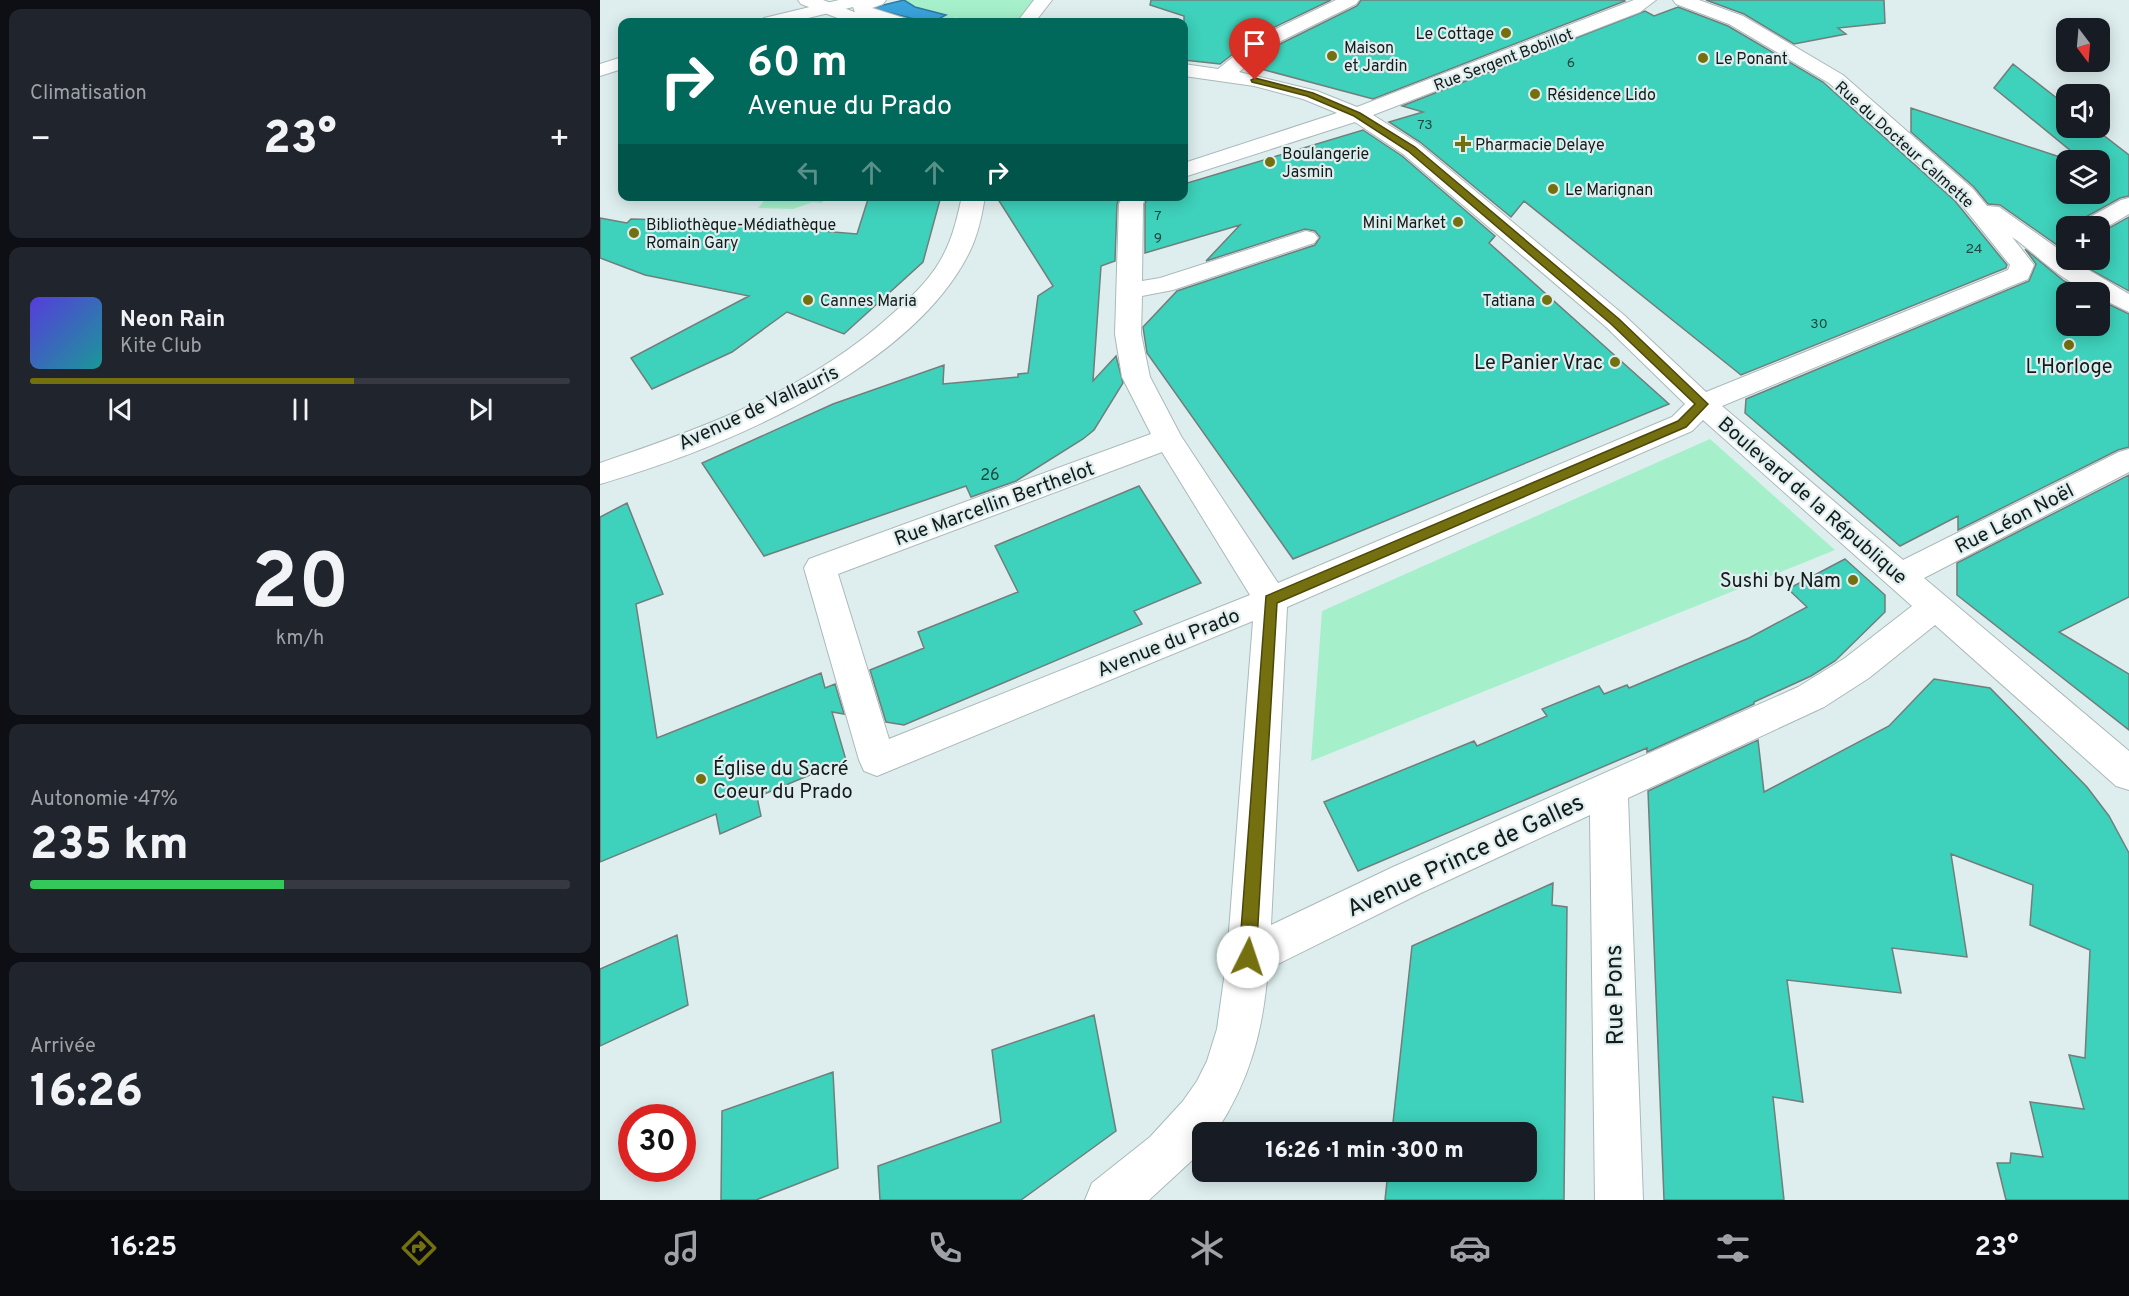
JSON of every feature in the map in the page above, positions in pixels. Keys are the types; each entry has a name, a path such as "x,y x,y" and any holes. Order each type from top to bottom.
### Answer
{"street":[{"path":"807,0 851,18"},
{"path":"788,18 862,0"},
{"path":"877,0 863,5 862,11 884,18"},
{"path":"1029,18 1043,0"},
{"path":"1038,18 1050,0"},
{"path":"1222,75 1264,42 1350,0"},
{"name":"Rue Sergent Bobillot","path":"1357,114 1634,8 1647,0"},
{"name":"Rue du Docteur Calmette","path":"1682,0 1736,20 1836,80 1965,194 2022,265 2019,274 1702,404"},
{"path":"600,70 618,64"},
{"name":"Boulevard de la République","path":"1188,71 1255,80 1310,95 1357,114 1411,149 1615,321 1702,404 2129,774"},
{"path":"1188,169 1357,114"},
{"path":"1965,194 2056,245"},
{"name":"Avenue de Vallauris","path":"600,474 733,422 804,389 851,362 923,301 942,277 957,253 969,222 973,201"},
{"path":"1109,1200 1132,1184 1182,1139 1213,1098 1233,1053 1242,1012 1248,957 1271,600 1168,439 1136,377 1128,334 1132,201"},
{"path":"2109,216 2129,205"},
{"path":"1129,291 1164,285 1305,238"},
{"path":"2074,270 2077,275 2129,304"},
{"name":"Avenue du Prado","path":"820,568 877,760 1271,600 1682,424 1702,404"},
{"name":"Rue Marcellin Berthelot","path":"820,568 1168,439"},
{"name":"Rue Léon Noël","path":"1899,576 2129,459"},
{"name":"Avenue Prince de Galles","path":"1248,957 1407,880 1811,697 1857,668 1934,607"},
{"name":"Rue Pons","path":"1609,790 1619,1200"}],"green space":[{"path":"904,0 1043,0 1029,18 941,18 945,16 915,7"},
{"path":"764,201 823,201 793,209 758,208"},
{"path":"1710,439 1835,550 1311,761 1322,611"}],"water":[{"path":"904,0 915,7 946,15 940,18 910,18 871,8"}],"building":[{"path":"1151,0 1331,0 1256,36 1220,64 1188,60 1188,18 1150,5"},
{"path":"1361,0 1625,1 1373,99 1250,66 1272,48 1357,6"},
{"path":"1706,0 1884,0 1885,23 1838,28 1846,34 1794,44 1744,14"},
{"path":"1678,7 1728,26 1823,82 1955,201 2007,265 2006,268 1741,375 1524,201 1511,217 1420,142 1389,122 1423,112 1402,106 1645,11 1654,16"},
{"path":"2013,64 2056,97 2056,138 2107,138 2129,155 2129,196 2110,204 2110,150 2070,150 1994,88"},
{"path":"1911,108 2056,156 2056,204 2109,204 2087,216 2056,216 2056,244 2000,205 1988,204 1974,187 1911,132"},
{"path":"1363,130 1402,156 1495,236 1489,243 1669,404 1293,559 1147,353 1143,327 1177,291 1315,245 1320,237 1315,231 1305,229 1206,261 1240,225 1145,253 1146,201 1188,201 1188,183"},
{"name":"Cannes Maria","path":"867,201 940,201 923,262 844,334 787,312 732,352 652,389 631,358 749,296 645,275 600,258 600,218 627,223 631,219 701,221 857,234"},
{"path":"999,201 1118,201 1115,261 1101,266 1093,381 1116,356 1123,383 1094,430 1016,481 971,497 966,486 764,556 702,463 833,404 944,365 943,384 1018,377 1018,374 1028,373 1038,296 1053,286"},
{"path":"2129,217 2129,291 2091,270 2110,270 2110,227"},
{"path":"2025,249 2066,282 2056,282 2056,336 2110,336 2110,305 2129,314 2129,447 2118,450 1958,530 1958,516 1900,546 1745,413 1746,399 2029,281 2036,264"},
{"path":"2129,475 2129,597 2059,632 2129,674 2129,730 1957,595 1957,563"},
{"path":"1139,486 1201,583 1134,611 1142,624 904,725 886,722 870,670 924,648 918,632 1018,592 995,546"},
{"name":"Église du Sacré Coeur du Prado","path":"627,503 663,594 636,604 657,738 821,673 825,688 835,684 844,714 832,712 846,760 757,797 761,816 720,834 716,814 600,862 600,517"},
{"path":"1845,559 1885,595 1885,612 1835,661 1811,676 1754,704 1647,752 1647,748 1358,871 1324,802 1474,741 1477,746 1547,716 1542,709 1599,686 1604,694 1627,685 1629,688 1749,638 1807,607 1788,589"},
{"path":"1934,679 1990,688 2087,787 2109,816 2129,853 2129,1200 2006,1200 1997,1163 2010,1163 2011,1153 2043,1157 2030,1102 2084,1109 2069,1055 2085,1058 2090,950 2030,925 2033,885 1951,854 1967,957 1892,948 1901,993 1787,980 1803,1102 1773,1097 1784,1200 1664,1200 1648,791 1758,740 1764,792 1889,726"},
{"path":"1553,883 1552,905 1567,907 1564,1200 1385,1200 1387,1182 1537,1182 1537,1122 1393,1122 1412,946"},
{"path":"677,935 688,1005 600,1046 600,969"},
{"path":"1094,1015 1116,1131 1021,1200 880,1200 878,1166 1001,1122 992,1050"},
{"path":"833,1072 838,1168 756,1200 721,1200 722,1111"}],"place":[{"name":"Le Cottage","path":"1506,33"},
{"name":"Maison et Jardin","path":"1332,56"},
{"name":"Le Ponant","path":"1703,58"},
{"name":"Résidence Lido","path":"1535,94"},
{"name":"Pharmacie Delaye","path":"1463,144"},
{"name":"Boulangerie Jasmin","path":"1270,162"},
{"name":"Le Marignan","path":"1553,189"},
{"name":"Mini Market","path":"1458,222"},
{"name":"Bibliothèque-Médiathèque Romain Gary","path":"634,233"},
{"name":"Cannes Maria","path":"808,300"},
{"name":"Tatiana","path":"1547,300"},
{"name":"L'Horloge","path":"2069,345"},
{"name":"Le Panier Vrac","path":"1615,362"},
{"name":"Sushi by Nam","path":"1853,580"},
{"name":"Église du Sacré Coeur du Prado","path":"701,779"}],"route":[{"path":"1248,957 1271,600 1682,424 1702,404 1615,321 1394,136 1357,114 1310,95 1255,80"}]}
